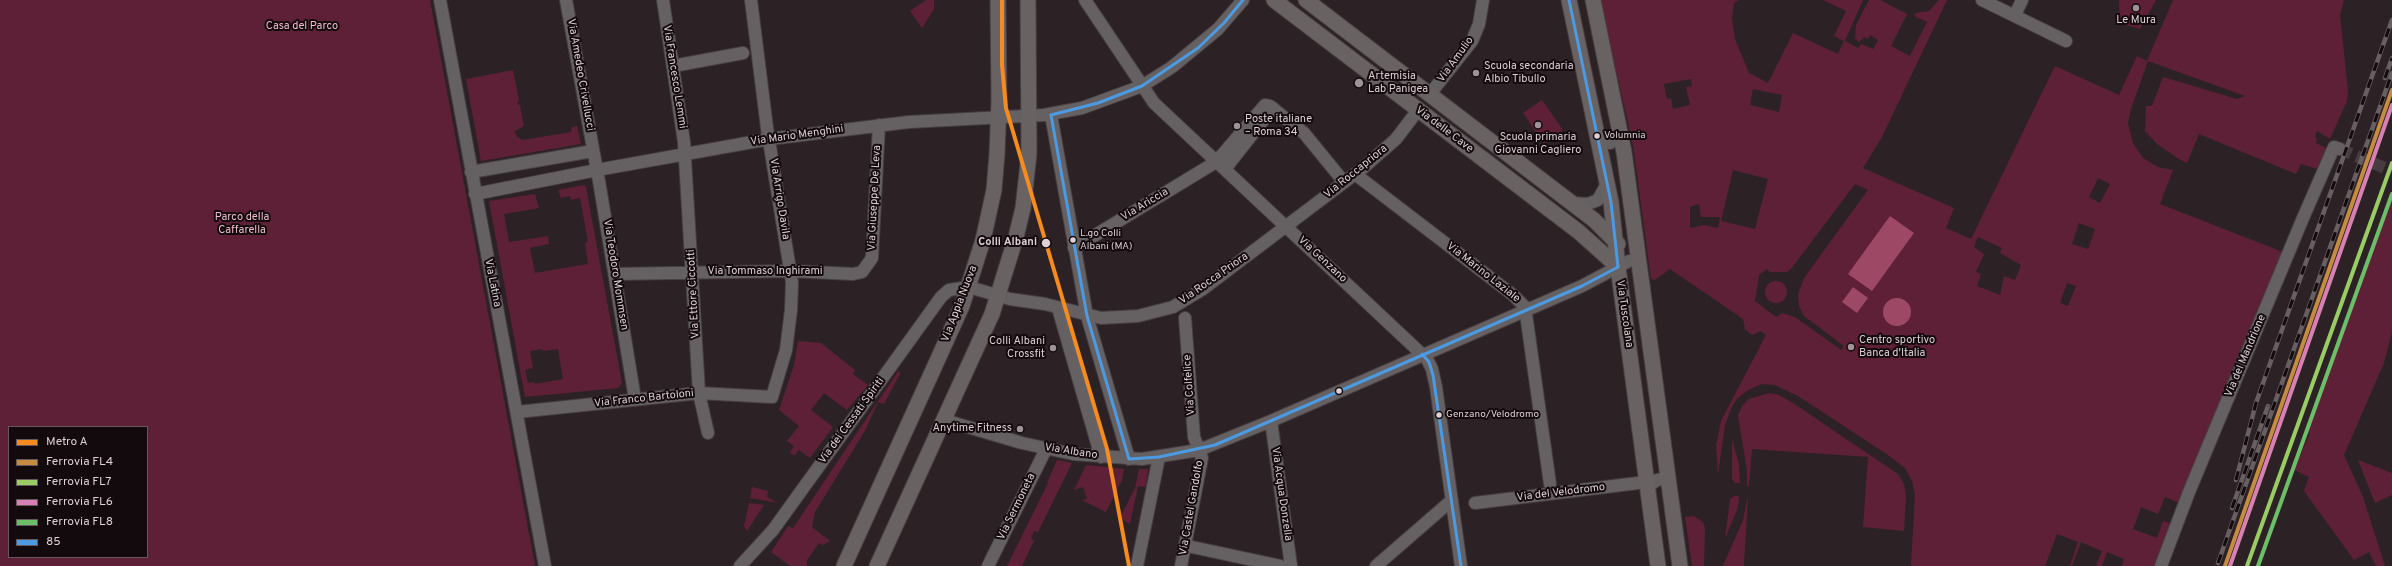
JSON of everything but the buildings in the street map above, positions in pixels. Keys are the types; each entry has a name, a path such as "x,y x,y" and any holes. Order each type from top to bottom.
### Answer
{"main road":[{"name":"Via Appia Nuova","path":"844,566 969,287 988,221 994,185 998,118 998,0"},
{"path":"877,566 999,296 1022,208 1028,154 1028,0"},
{"name":"Via delle Cave","path":"1274,0 1624,264"},
{"name":"Via delle Cave","path":"1306,0 1594,220 1616,242 1624,264"},
{"path":"1569,0 1608,182 1616,242"},
{"name":"Via Tuscolana","path":"1593,0 1621,132 1680,566"},
{"path":"1418,110 1430,94"},
{"path":"1624,264 1643,290"},
{"name":"Via Tuscolana","path":"1624,264 1647,485 1658,566"}],"street":[{"name":"Via Latina","path":"440,0 545,566"},
{"name":"Via Amedeo Crivellucci","path":"566,0 593,151"},
{"name":"Via Francesco Lemmi","path":"663,0 685,154"},
{"name":"Via Arrigo Davila","path":"751,0 769,139 791,271 792,301 788,332 782,368 772,397"},
{"name":"Via Genzano","path":"1085,0 1154,102 1429,362 1433,375 1461,566"},
{"name":"Via Mario Menghini","path":"476,194 597,170 769,139 946,119 1051,115 1094,105 1142,86 1198,48 1224,23 1243,0"},
{"name":"Via Amulio","path":"1430,94 1472,41 1479,24 1483,0"},
{"path":"1982,0 2066,41"},
{"path":"2015,15 2022,0"},
{"path":"673,66 743,53"},
{"name":"Via Ariccia","path":"1074,248 1220,165 1261,108 1267,105 1273,108 1309,138 1344,182"},
{"name":"Via Roccapriora","path":"1286,226 1355,174 1396,139 1418,110"},
{"path":"1051,115 1087,316 1129,459"},
{"name":"Via Giuseppe De Leva","path":"866,269 872,258 879,126"},
{"path":"1599,138 1610,143 1621,132"},
{"name":"Via del Mandrione","path":"2161,566 2192,484 2337,148"},
{"path":"472,172 593,151"},
{"name":"Via Teodoro Mommsen","path":"593,151 635,399"},
{"name":"Via Ettore Ciccotti","path":"685,154 694,273 699,393 708,433"},
{"name":"Via Marino Laziale","path":"1355,174 1513,295 1525,309 1550,484"},
{"path":"1572,203 1588,204 1598,200 1608,182"},
{"name":"Via Rocca Priora","path":"969,287 999,296 1058,308 1087,316 1111,319 1154,313 1177,305 1203,289 1286,226"},
{"name":"Via Albano","path":"944,420 1046,449 1101,457 1129,459 1159,457 1199,450 1271,422 1525,309 1587,284 1624,264"},
{"name":"Via Tommaso Inghirami","path":"615,274 791,271 853,274 860,273 866,269"},
{"name":"Via dei Cessati Spiriti","path":"740,566 766,538 785,514 941,297 952,288 969,287"},
{"path":"1058,308 1101,457"},
{"name":"Via Colfelice","path":"1185,318 1194,436 1199,450"},
{"name":"Via Franco Bartoloni","path":"517,412 699,393 772,397"},
{"name":"Via Acqua Donzella","path":"1271,422 1291,566"},
{"name":"Via Sermoneta","path":"988,566 1046,449"},
{"name":"Via Castel Gandolfo","path":"1181,566 1202,464 1199,450"},
{"path":"1137,566 1159,457"},
{"path":"1647,485 1657,480 1669,478"},
{"name":"Via del Velodromo","path":"1475,503 1647,485"},
{"path":"1376,566 1452,500"},
{"path":"1192,547 1281,566"}],"green space":[{"name":"Parco della Caffarella","path":"0,0 430,0 535,566 0,566"},
{"path":"926,0 934,0 934,9 922,28 910,11"},
{"path":"1600,0 1739,0 1734,3 1732,18 1735,39 1749,73 1768,83 1793,33 1838,54 1844,41 1834,36 1846,11 1823,0 1863,0 1845,41 1858,48 1861,44 1873,49 1878,40 1870,35 1868,39 1864,37 1859,42 1855,39 1856,25 1869,0 1880,0 1907,14 1891,46 1910,56 1927,22 1914,16 1916,13 1929,11 1939,0 1947,0 1882,137 1863,168 1954,208 1946,228 1971,239 2055,66 2119,95 2137,56 2147,61 2173,0 2344,0 2340,15 2348,91 2347,101 2330,139 2317,131 2315,136 2317,139 2316,143 2326,148 2317,169 2301,164 2296,174 2199,134 2187,163 2177,158 2157,144 2145,131 2146,106 2152,106 2163,77 2237,99 2245,96 2148,61 2131,109 2128,123 2133,143 2143,158 2158,167 2173,170 2160,204 2283,252 2180,503 2165,497 2158,514 2141,507 2133,529 2157,538 2163,521 2172,524 2156,566 2122,566 2124,559 2107,552 2102,566 2096,566 2102,551 2081,542 2072,566 2070,566 2078,542 2057,534 2045,566 1911,566 1915,495 1912,481 1905,468 1888,455 1798,396 1775,385 1762,384 1748,390 1738,398 1732,406 1725,425 1718,474 1716,446 1721,421 1766,335 1761,331 1752,335 1745,329 1743,319 1670,269 1655,280 1651,279 1633,145","holes":["1691,79 1692,86 1686,87 1690,105 1673,109 1671,98 1667,99 1664,84","1753,89 1782,95 1779,112 1750,105","1733,170 1768,179 1755,229 1721,221","2098,178 2110,184 2100,203 2089,197","1855,184 1868,190 1804,278 1798,294 1799,306 1804,316 1844,346 1841,350 1795,317 1782,313 1776,317 1755,301 1759,275 1767,269 1770,272 1787,272 1791,269","1699,204 1701,217 1720,217 1718,228 1704,225 1690,228 1690,207","2079,223 2095,229 2088,249 2072,244","1978,237 2002,248 2000,253 2021,265 2015,280 2004,276 2000,295 1977,286 1981,274 1976,272 1984,254 1974,247","2067,283 2076,286 2068,306 2060,303"]},
{"name":"Le Mura","path":"2119,0 2156,0 2140,29 2120,23"},
{"path":"513,70 519,100 517,103 520,106 524,126 515,131 517,137 523,140 571,132 572,127 577,126 581,144 481,161 466,79"},
{"path":"1542,100 1563,130 1544,144 1523,113"},
{"path":"584,185 586,187 622,383 618,388 525,397 489,201 535,194 539,208 504,214 509,242 548,236 549,244 530,248 535,273 588,264 585,243 588,242 580,198 571,200 570,196 561,198 558,190","holes":["542,349 543,351 558,349 563,379 535,384 534,382 528,383 525,370 533,368 530,351"]},
{"path":"2392,200 2392,331 2384,363 2344,455 2363,497 2385,566 2376,566 2369,552 2354,560 2304,491 2309,477 2294,470 2310,433 2306,434"},
{"path":"1776,281 1784,284 1787,292 1784,300 1776,303 1768,300 1765,292 1768,284"},
{"path":"798,341 821,343 855,370 853,374 868,385 847,410 824,393 811,410 833,427 810,458 799,450 794,456 790,452 794,446 787,441 799,426 779,410 794,365"},
{"path":"899,370 900,374 884,404 878,402 866,429 815,512 812,527 830,541 823,545 819,543 807,560 807,566 790,566 771,552 788,526 793,528"},
{"path":"1769,393 1779,395 1793,403 1898,474 1904,484 1906,495 1904,531 1863,527 1868,457 1752,449 1749,486 1747,486 1747,471 1738,415 1742,406 1749,399"},
{"path":"1732,439 1739,464 1740,483 1735,483 1732,479"},
{"path":"1057,460 1072,463 1038,532 1034,531 1031,538 1034,541 1022,566 1007,566 1048,483"},
{"path":"2358,460 2392,473 2392,495 2375,503"},
{"path":"1086,465 1124,469 1122,480 1106,512 1082,500 1087,499 1083,487 1074,490"},
{"path":"1139,469 1148,469 1146,487 1138,486 1130,524 1120,518 1135,488"},
{"path":"752,487 768,491 767,497 778,503 750,498"},
{"path":"1748,495 1744,566 1723,566 1743,520"},
{"path":"1734,496 1739,496 1738,507 1725,539 1730,499"},
{"path":"749,503 764,505 747,531 744,526"},
{"path":"1694,516 1703,522 1705,528 1704,566 1692,566 1685,517"}],"shaded area":[{"path":"1890,216 1914,233 1872,291 1848,274"},
{"path":"1853,287 1868,298 1857,313 1842,302"},
{"path":"1897,298 1907,302 1911,312 1907,322 1897,326 1887,322 1883,312 1887,302"}],"tunnel":[{"path":"2340,149 2392,171"}],"railway":[{"path":"2236,480 2256,403 2392,20"},
{"path":"2385,78 2392,58"},
{"path":"2218,563 2392,73"},
{"path":"2232,508 2268,406"}],"metro line":[{"name":"A","path":"1002,0 1002,65 1006,108 1107,449 1129,566"}],"rail line":[{"name":"FL4","path":"2225,566 2392,90"},
{"name":"FL6","path":"2230,566 2392,105"},
{"name":"FL7","path":"2247,566 2392,163"},
{"name":"FL8","path":"2258,566 2392,194"}],"transit line":[{"name":"85","path":"1051,115 1098,103 1142,86 1198,48 1224,23 1243,0"},
{"name":"85","path":"1569,0 1611,202 1618,267"},
{"name":"85","path":"1051,115 1087,316 1129,459"},
{"name":"85","path":"1129,459 1159,457 1215,445 1582,286 1618,267"},
{"name":"85","path":"1422,354 1429,362 1433,375 1461,566"}],"place":[{"name":"Le Mura","path":"2136,8"},
{"name":"Scuola secondaria Albio Tibullo","path":"1476,73"},
{"name":"Artemisia Lab Panigea","path":"1359,83"},
{"name":"Scuola primaria Giovanni Cagliero","path":"1538,125"},
{"name":"Poste italiane – Roma 34","path":"1237,126"},
{"name":"Volumnia","path":"1597,136"},
{"name":"L.go Colli Albani (MA)","path":"1073,240"},
{"name":"Colli Albani","path":"1046,243"},
{"name":"Centro sportivo Banca d'Italia","path":"1851,347"},
{"name":"Colli Albani Crossfit","path":"1053,348"},
{"name":"Genzano/Velodromo","path":"1439,415"},
{"name":"Anytime Fitness","path":"1020,429"}],"park label":[{"name":"Casa del Parco","path":"302,27"}]}
